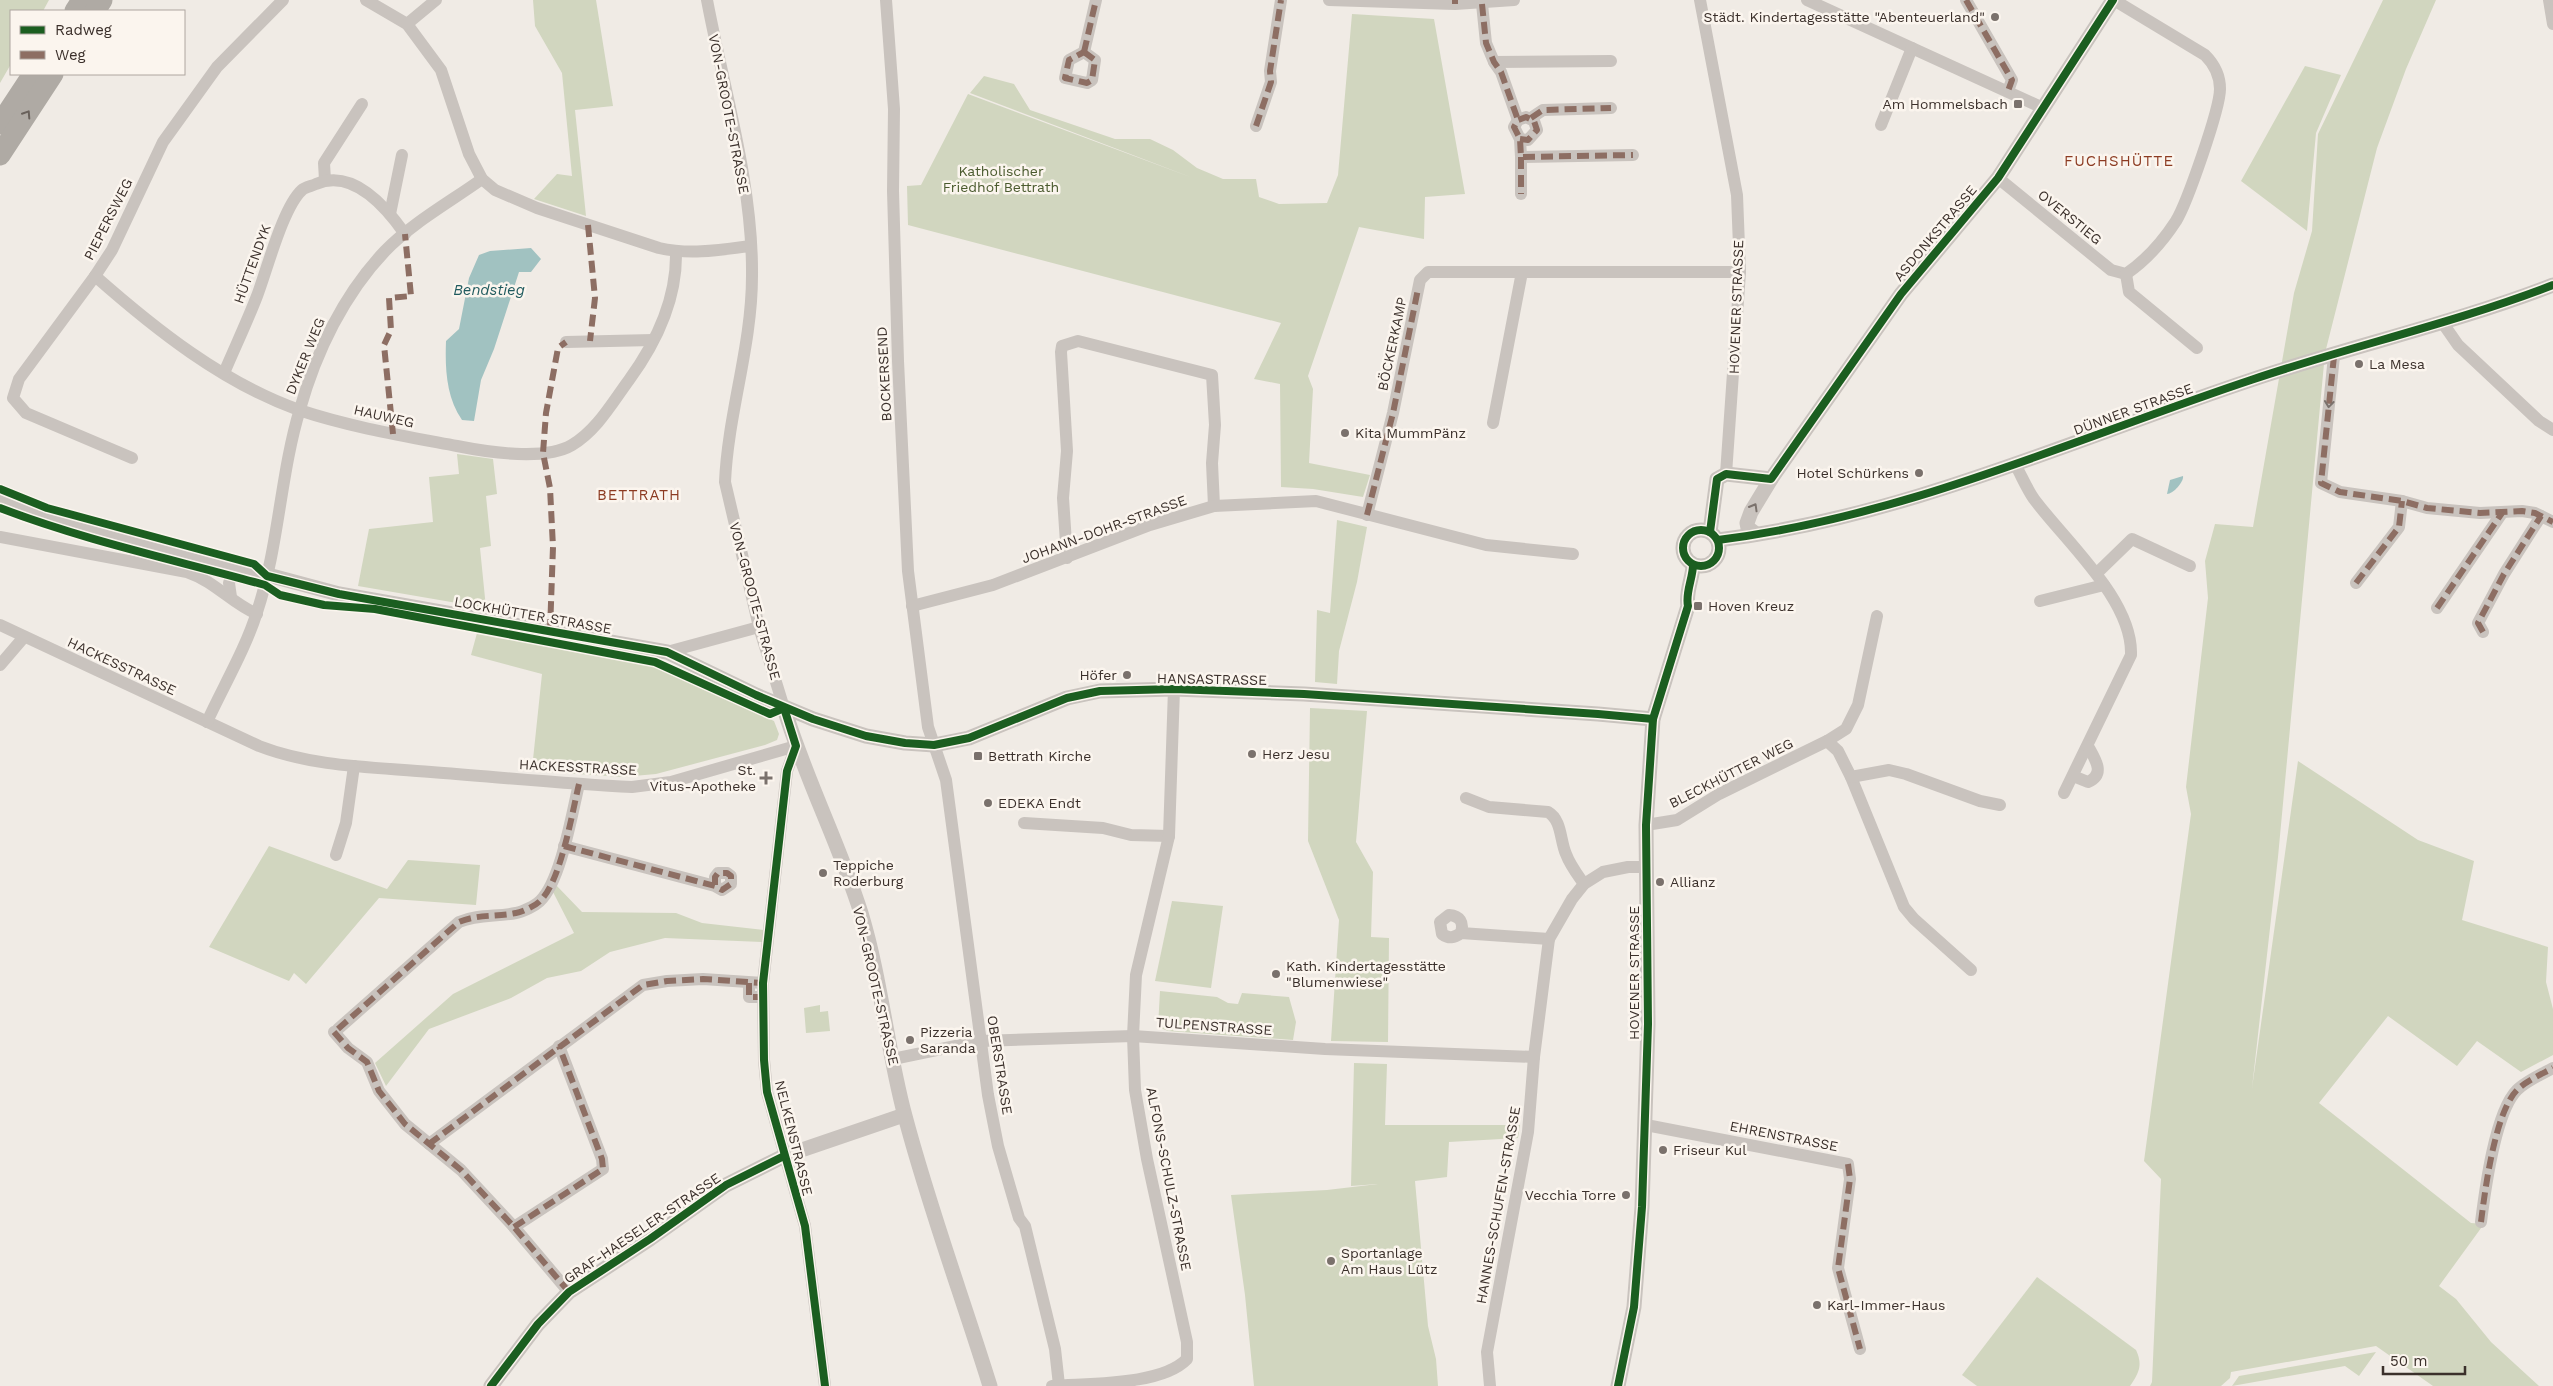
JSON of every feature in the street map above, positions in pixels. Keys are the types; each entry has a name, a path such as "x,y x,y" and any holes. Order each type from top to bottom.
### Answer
{"highway":[{"path":"0,124 32,75"},
{"path":"0,155 53,75"}],"street":[{"name":"PIEPERSWEG","path":"132,458 26,413 13,398 20,379 112,250 164,142 217,67 283,0"},
{"path":"366,0 407,24 441,70 470,154 482,179 495,190 537,208 676,252 707,252 750,246"},
{"path":"407,24 436,0"},
{"name":"VON-GROOTE-STRASSE","path":"707,0 744,179 752,276 745,355 726,458 724,482 759,627 796,746 825,813 861,915 904,1115 990,1386"},
{"name":"BOCKERSEND","path":"886,0 894,109 893,191 898,361 908,571 928,727 934,745"},
{"path":"1084,52 1096,0"},
{"path":"1256,126 1271,82 1270,71 1281,0"},
{"path":"1329,0 1482,4 1514,0"},
{"name":"HOVENER STRASSE","path":"1700,0 1737,195 1740,272 1726,474 1717,479 1714,492 1712,538"},
{"path":"1807,0 2043,108"},
{"path":"1966,0 2012,80 2008,91"},
{"path":"2113,0 2205,55 2214,64 2220,90 2200,161 2176,220 2141,264 2126,274 2130,292 2197,348"},
{"name":"ASDONKSTRASSE","path":"1756,534 1748,528 1747,523 1751,512 1772,478 1901,294 1998,178 2113,0"},
{"path":"2549,0 2553,24"},
{"path":"1482,4 1486,42 1494,62 1502,72 1524,119 1536,125 1535,134 1528,140 1520,139"},
{"path":"1881,125 1912,48"},
{"path":"1494,62 1611,61"},
{"path":"362,104 324,163 325,180 342,180 363,190 390,214 405,234"},
{"path":"1521,194 1520,139 1514,132 1524,119 1543,110 1611,108"},
{"path":"390,214 402,156"},
{"path":"1521,156 1633,156"},
{"name":"OVERSTIEG","path":"1998,178 2112,270 2126,274"},
{"name":"DYKER WEG","path":"267,576 300,410 319,354 336,319 361,281 385,251 405,234 482,179"},
{"name":"HÜTTENDYK","path":"224,373 257,296 284,219 302,190 325,180"},
{"name":"HAUWEG","path":"95,276 142,318 224,373 300,410 393,434 466,448 513,454 544,453 571,446 593,428 633,374 653,340 672,295 676,274 676,252"},
{"name":"BÖCKERKAMP","path":"1367,515 1393,413 1420,280 1428,272 1740,272"},
{"path":"1493,423 1522,272"},
{"name":"DÜNNER STRASSE","path":"1712,538 1789,530 1922,497 2016,466 2252,380 2442,322 2553,285"},
{"path":"2442,322 2458,345 2539,421 2553,430"},
{"path":"566,342 653,340"},
{"path":"1067,558 1063,498 1067,451 1061,352 1062,346 1070,342 1078,341 1212,375 1215,425 1212,463 1214,506"},
{"path":"2334,356 2321,483 2340,492 2402,501 2427,508 2502,513 2522,510 2553,522"},
{"path":"2016,466 2034,498 2097,573 2132,639 2131,654 2064,793"},
{"path":"1726,474 1772,478"},
{"name":"LOCKHÜTTER STRASSE","path":"0,498 63,520 339,594 667,652 784,708"},
{"path":"2356,583 2400,527 2402,501"},
{"name":"JOHANN-DOHR-STRASSE","path":"912,606 993,585 1150,526 1214,506 1316,502 1486,545 1573,554"},
{"path":"2437,608 2502,513"},
{"path":"2483,632 2478,623 2504,574 2541,516"},
{"name":"DÜNNER STRASSE","path":"1712,538 1768,541 1789,530"},
{"path":"1693,532 1712,538 1712,563 1700,565 1684,553 1684,543 1693,532"},
{"path":"0,537 187,572 205,578 243,608 257,614"},
{"path":"2097,573 2132,539 2190,566"},
{"name":"HOVENER STRASSE","path":"1618,1386 1634,1307 1646,1125 1649,967 1645,866 1653,720 1688,606 1695,600 1700,565"},
{"path":"231,597 229,583 234,567"},
{"path":"207,722 257,614 267,576"},
{"path":"2040,601 2104,585"},
{"name":"BLECKHÜTTER WEG","path":"1646,825 1677,820 1719,794 1827,741 1846,729 1858,705 1877,616"},
{"name":"HACKESSTRASSE","path":"0,625 207,722 283,755 354,766 632,787 662,783 796,746"},
{"name":"LOCKHÜTTER STRASSE","path":"667,652 759,627"},
{"path":"0,666 24,637"},
{"name":"HANSASTRASSE","path":"1172,723 1174,689"},
{"name":"HANSASTRASSE","path":"784,708 866,736 934,745 977,735 1067,698 1100,691 1174,689 1421,702 1653,720"},
{"name":"ALFONS-SCHULZ-STRASSE","path":"1055,1386 1130,1381 1178,1368 1186,1359 1187,1342 1147,1159 1135,1090 1133,1036 1136,975 1169,836 1172,723"},
{"path":"1827,741 1838,751 1851,778 1904,907 1914,919 1971,970"},
{"name":"OBERSTRASSE","path":"934,745 946,780 980,1041 998,1146 1019,1218 1027,1236 1055,1349 1055,1386"},
{"name":"NELKENSTRASSE","path":"796,746 787,771 763,983 764,1060 767,1092 805,1226 825,1386"},
{"path":"2073,776 2088,782 2099,771 2098,765 2088,746"},
{"path":"336,855 346,823 354,766"},
{"path":"1851,778 1889,770 1906,774 1980,801 2000,805"},
{"path":"569,1292 514,1227 461,1170 405,1124 379,1091 367,1062 348,1048 336,1031 459,922 474,916 517,913 539,902 550,887 564,846 579,784"},
{"path":"1466,798 1489,807 1548,812 1552,814 1559,828 1565,853 1584,884"},
{"path":"1024,823 1103,828 1131,835 1169,836"},
{"path":"564,846 715,886"},
{"name":"HANNES-SCHUFEN-STRASSE","path":"1490,1386 1487,1352 1528,1132 1534,1057 1549,939 1572,899 1584,884 1603,872 1645,866"},
{"path":"1460,933 1549,939"},
{"path":"429,1144 558,1046 643,985 667,980 703,978 749,984 763,983"},
{"path":"749,984 749,997 763,997"},
{"name":"TULPENSTRASSE","path":"893,1059 980,1041 1133,1036 1325,1049 1534,1057"},
{"path":"514,1227 603,1169 602,1159 558,1046"},
{"path":"2481,1222 2488,1171 2506,1106 2518,1089 2553,1068"},
{"name":"GRAF-HAESELER-STRASSE","path":"491,1386 538,1324 569,1292 650,1239 726,1185 784,1156 904,1115"},
{"name":"EHRENSTRASSE","path":"1646,1125 1848,1164 1850,1179 1838,1268 1860,1349"}],"green space":[{"path":"0,0 49,0 44,10 10,10 10,66 0,83"},
{"path":"533,0 596,0 613,106 575,110 586,216 534,199 557,174 572,176 562,73 535,26"},
{"path":"2383,0 2436,0 2406,69 2377,148 2325,353 2278,857 2252,1088 2298,761 2418,840 2474,861 2462,920 2548,947 2546,982 2553,1009 2553,1055 2521,1072 2477,1041 2457,1066 2388,1016 2319,1103 2471,1223 2484,1224 2439,1286 2456,1299 2491,1342 2539,1386 2433,1386 2376,1346 2231,1372 2230,1378 2221,1386 2150,1386 2152,1382 2161,1179 2144,1161 2191,814 2186,787 2208,598 2205,561 2215,524 2253,527 2294,293 2312,231 2318,134"},
{"name":"Katholischer Friedhof Bettrath","path":"1352,14 1434,19 1465,194 1425,197 1424,239 1359,227 1308,376 1313,389 1309,463 1370,475 1363,497 1313,489 1281,487 1280,384 1254,379 1281,323 908,225 907,186 921,185 968,94 1193,178 970,93 984,76 1014,84 1030,110 1115,139 1150,139 1173,150 1197,168 1223,179 1256,179 1259,197 1279,204 1327,203 1338,175"},
{"path":"2305,66 2341,75 2316,133 2307,231 2241,181"},
{"path":"457,454 493,459 497,494 486,496 491,546 480,548 486,608 358,586 369,529 433,522 429,477 459,474"},
{"path":"1337,520 1367,527 1357,582 1339,651 1337,684 1315,682 1317,610 1330,613"},
{"path":"477,633 650,663 774,721 779,734 777,740 765,745 656,774 622,777 535,771 532,769 542,674 471,655"},
{"path":"1310,708 1367,711 1356,842 1373,872 1371,937 1389,938 1388,1042 1331,1041 1339,920 1308,841"},
{"path":"269,846 387,889 408,860 480,865 476,905 379,898 306,984 294,973 289,981 209,947"},
{"path":"556,885 582,912 676,913 702,923 764,930 762,942 665,938 610,952 581,971 547,978 511,998 429,1029 386,1086 375,1063 453,994 574,933 553,892"},
{"path":"1172,901 1223,906 1211,988 1155,981"},
{"path":"1160,991 1217,997 1228,1003 1238,1004 1242,993 1289,997 1296,1022 1293,1040 1168,1031 1158,1027"},
{"path":"820,1005 820,1012 828,1011 830,1031 806,1033 804,1008"},
{"name":"Sportanlage Am Haus Lütz","path":"1354,1063 1387,1064 1385,1125 1520,1125 1518,1138 1449,1142 1447,1177 1415,1181 1428,1326 1436,1359 1438,1386 1254,1386 1245,1295 1231,1195 1327,1190 1378,1184 1351,1186"},
{"path":"2037,1277 2136,1350 2140,1365 2136,1377 2130,1386 1977,1386 1962,1375"},
{"path":"2376,1352 2359,1376 2345,1366 2232,1386 2239,1376"}],"water":[{"name":"Bendstieg","path":"531,248 541,259 531,272 519,272 494,349 481,380 474,421 462,420 450,392 446,372 446,341 459,329 469,278 479,255 490,251"},
{"path":"2183,476 2178,487 2167,494 2170,480"}],"marked path":[{"path":"1084,52 1096,0"},
{"path":"1256,126 1271,82 1270,71 1281,0"},
{"path":"1966,0 2012,80 2008,91"},
{"path":"1482,4 1486,43 1494,62 1501,72 1518,120"},
{"path":"1084,52 1095,60 1092,80 1087,83 1065,78 1069,60 1084,52"},
{"path":"1531,118 1543,110 1611,108"},
{"path":"1520,139 1528,140 1537,130 1534,121 1526,117 1518,120 1514,127 1520,139 1521,157 1633,155"},
{"path":"1521,157 1521,194"},
{"path":"588,225 595,298 590,341"},
{"path":"393,434 384,345 391,330 389,298 411,296 405,234"},
{"path":"1367,515 1393,413 1418,289"},
{"path":"550,631 553,547 550,488 543,453 546,413 558,348 566,342"},
{"path":"2334,356 2321,483 2340,492 2402,501 2427,508 2480,513 2522,511 2535,513 2553,522"},
{"path":"2356,583 2399,527 2402,501"},
{"path":"2437,608 2502,513"},
{"path":"2483,632 2478,623 2504,574 2541,516"},
{"path":"338,1029 459,922 466,919 519,912 532,907 540,901 554,878 560,863 579,784"},
{"path":"564,846 715,886 722,890 731,884 731,876 727,873 718,873 715,877 715,886"},
{"path":"429,1144 643,985 667,981 703,979 763,983"},
{"path":"749,983 749,997 763,997"},
{"path":"334,1032 348,1048 367,1062 379,1091 405,1124 461,1170 514,1227 569,1292"},
{"path":"514,1227 603,1169 602,1159 559,1046"},
{"path":"2481,1222 2492,1152 2509,1101 2517,1090 2553,1068"},
{"path":"1848,1164 1850,1179 1838,1268 1860,1349"}],"cycle path":[{"path":"1710,532 1717,479 1726,474 1771,479 1901,294 1998,178 2113,0"},
{"path":"1718,540 1787,529 1855,514 1922,495 1988,474 2251,380 2441,323 2553,285"},
{"path":"0,489 47,508 254,564 267,576 339,594 667,652 756,695 813,719 866,736 905,743 934,745 969,738 1067,698 1100,691 1174,689 1304,694 1653,719"},
{"path":"0,508 98,540 265,585 280,595 324,605 375,609 655,662 770,714 784,708"},
{"path":"1701,530 1708,531 1714,535 1718,541 1719,548 1718,555 1714,561 1708,565 1701,566 1694,565 1688,561 1684,555 1683,548 1684,541 1688,535 1694,531 1701,530"},
{"path":"1618,1386 1634,1307 1642,1207 1648,1024 1646,825 1653,719 1688,606 1687,601 1693,565"},
{"path":"784,708 796,746 787,771 763,983 764,1060 767,1092 805,1226 825,1386"},
{"path":"491,1386 538,1324 569,1292 650,1239 726,1185 784,1156"}],"place":[{"name":"Städt. Kindertagesstätte \"Abenteuerland\"","path":"1995,17"},
{"name":"Am Hommelsbach","path":"2018,104"},
{"name":"La Mesa","path":"2359,364"},
{"name":"Kita MummPänz","path":"1345,433"},
{"name":"Hotel Schürkens","path":"1919,473"},
{"name":"Hoven Kreuz","path":"1698,606"},
{"name":"Höfer","path":"1127,675"},
{"name":"Herz Jesu","path":"1252,754"},
{"name":"Bettrath Kirche","path":"978,756"},
{"name":"St. Vitus-Apotheke","path":"766,778"},
{"name":"EDEKA Endt","path":"988,803"},
{"name":"Teppiche Roderburg","path":"823,873"},
{"name":"Allianz","path":"1660,882"},
{"name":"Kath. Kindertagesstätte \"Blumenwiese\"","path":"1276,974"},
{"name":"Pizzeria Saranda","path":"910,1040"},
{"name":"Friseur Kul","path":"1663,1150"},
{"name":"Vecchia Torre","path":"1626,1195"},
{"name":"Sportanlage Am Haus Lütz","path":"1331,1261"},
{"name":"Karl-Immer-Haus","path":"1817,1305"}],"district":[{"name":"FUCHSHÜTTE","path":"2119,161"},
{"name":"BETTRATH","path":"639,495"}]}
